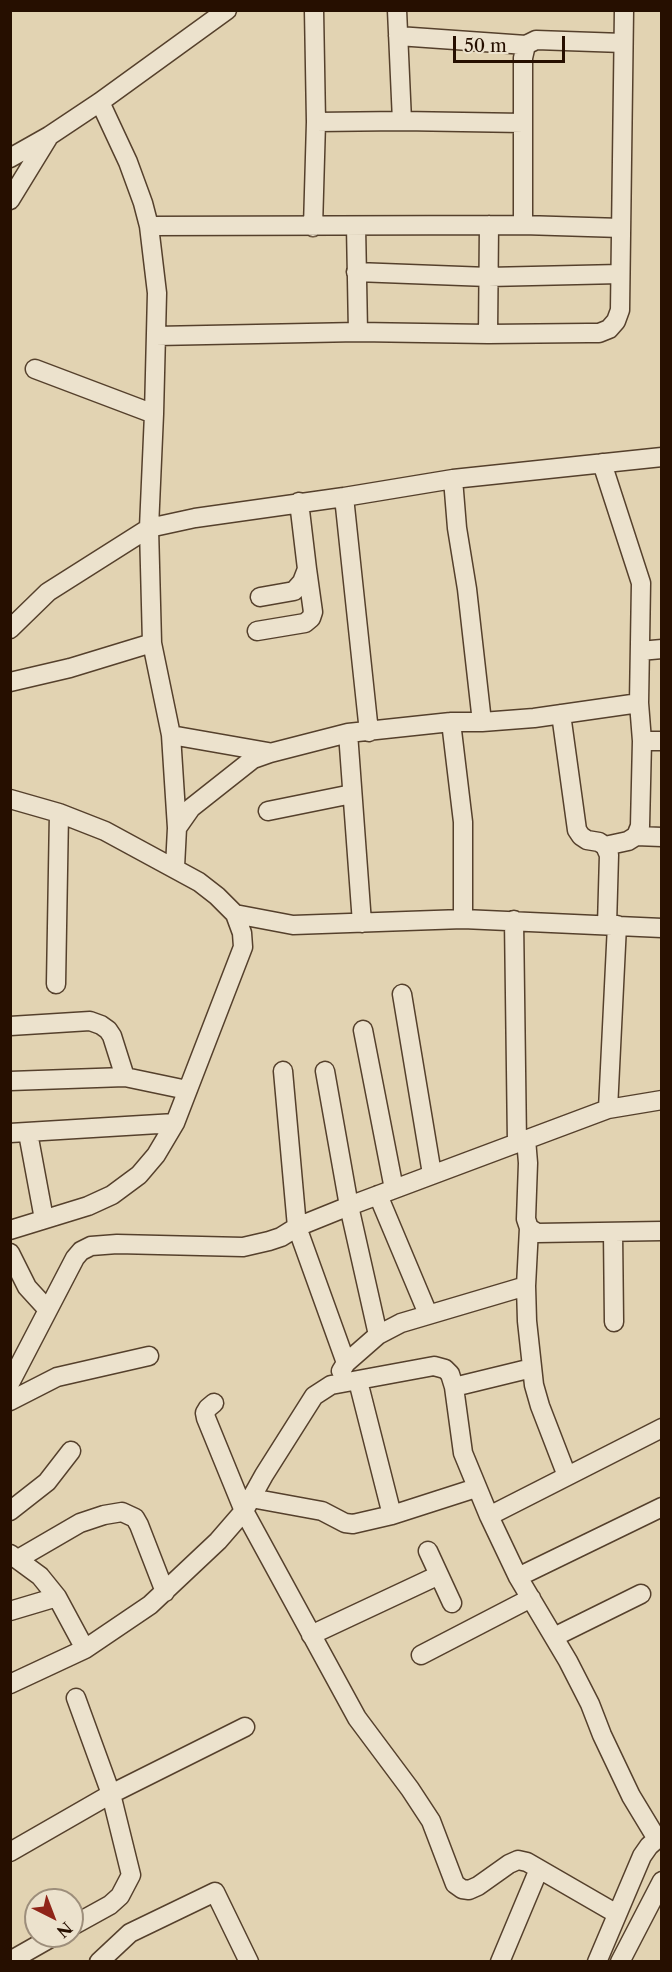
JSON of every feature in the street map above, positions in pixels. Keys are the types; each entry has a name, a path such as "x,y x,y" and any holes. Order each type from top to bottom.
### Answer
{"street":[{"path":"10,158 49,136 100,102 227,10"},
{"path":"313,227 316,122 314,10"},
{"path":"397,10 402,121"},
{"path":"156,336 358,332 599,333 609,329 616,321 620,309 624,10"},
{"path":"398,36 526,45 536,40 623,43"},
{"path":"523,225 526,45"},
{"path":"100,102 144,203 157,293 149,528 152,643 171,735 177,828 175,867"},
{"path":"316,122 523,123"},
{"path":"10,200 49,136"},
{"path":"488,334 489,225"},
{"path":"149,226 523,225 621,228"},
{"path":"356,226 358,332"},
{"path":"356,272 488,277 620,274"},
{"path":"35,369 154,414"},
{"path":"10,629 48,592 149,528 195,518 453,479 662,457"},
{"path":"602,464 641,583 639,703 642,741 640,826 636,836"},
{"path":"453,479 457,528 482,722"},
{"path":"344,497 369,732"},
{"path":"257,631 305,623 311,618 313,612 299,502"},
{"path":"260,597 294,591 302,582 307,569"},
{"path":"10,681 70,668 152,643"},
{"path":"640,651 662,650"},
{"path":"177,828 191,808 253,759 270,753 348,733 451,722 482,722 561,714 639,703"},
{"path":"561,714 577,830 587,840 604,846 609,855 612,925 608,1109"},
{"path":"451,722 463,822 463,919"},
{"path":"348,733 362,923"},
{"path":"171,735 270,753"},
{"path":"642,741 662,741"},
{"path":"268,811 352,794"},
{"path":"10,799 59,813 105,831 199,882 235,914 242,933 243,948 175,1123 156,1155 139,1175 112,1195 88,1206 10,1230"},
{"path":"56,984 59,813"},
{"path":"604,846 628,841 636,836 662,837"},
{"path":"235,914 293,925 463,919 662,928"},
{"path":"514,920 521,1141 528,1163 527,1321 534,1385 567,1476"},
{"path":"402,994 432,1174"},
{"path":"10,1026 90,1021 101,1025 112,1036 125,1077"},
{"path":"363,1030 386,1192 428,1314"},
{"path":"283,1071 297,1227 346,1363"},
{"path":"325,1071 349,1206 378,1335"},
{"path":"10,1081 125,1077 187,1090"},
{"path":"10,1383 75,1258 81,1251 91,1246 117,1244 243,1247 281,1237 297,1227 349,1206 608,1109 662,1100"},
{"path":"45,1219 19,1133 175,1123"},
{"path":"529,1228 537,1233 662,1231"},
{"path":"613,1232 614,1322"},
{"path":"10,1254 27,1287 48,1310"},
{"path":"10,1683 85,1649 150,1605 195,1564 248,1504 314,1396 332,1384 346,1363 378,1335 401,1323 428,1314 526,1286"},
{"path":"10,1401 57,1377 149,1356"},
{"path":"332,1384 434,1366 445,1369 450,1374 454,1387 463,1453 476,1488 518,1577 590,1704 631,1796 659,1838 649,1846 642,1857 597,1962"},
{"path":"454,1387 532,1368"},
{"path":"358,1381 392,1515"},
{"path":"214,1403 205,1413 206,1418 311,1635 357,1718 427,1814 455,1884 462,1889 469,1890 509,1863 518,1860 527,1862 617,1914"},
{"path":"489,1516 662,1428"},
{"path":"10,1511 47,1482 71,1451"},
{"path":"248,1504 322,1510 345,1523 353,1524 392,1515 476,1488"},
{"path":"518,1577 662,1507"},
{"path":"85,1649 57,1597 40,1576 14,1556 80,1522 122,1512 135,1518 139,1525 165,1592"},
{"path":"428,1551 452,1603"},
{"path":"311,1635 439,1575"},
{"path":"554,1637 641,1594"},
{"path":"10,1611 57,1597"},
{"path":"421,1655 531,1599"},
{"path":"76,1698 111,1794 131,1875 120,1896 110,1905 84,1919"},
{"path":"10,1852 111,1794 245,1727"},
{"path":"500,1962 539,1869"},
{"path":"620,1962 662,1881"},
{"path":"99,1962 130,1933 215,1892 249,1962"},
{"path":"10,1961 33,1948"}]}
